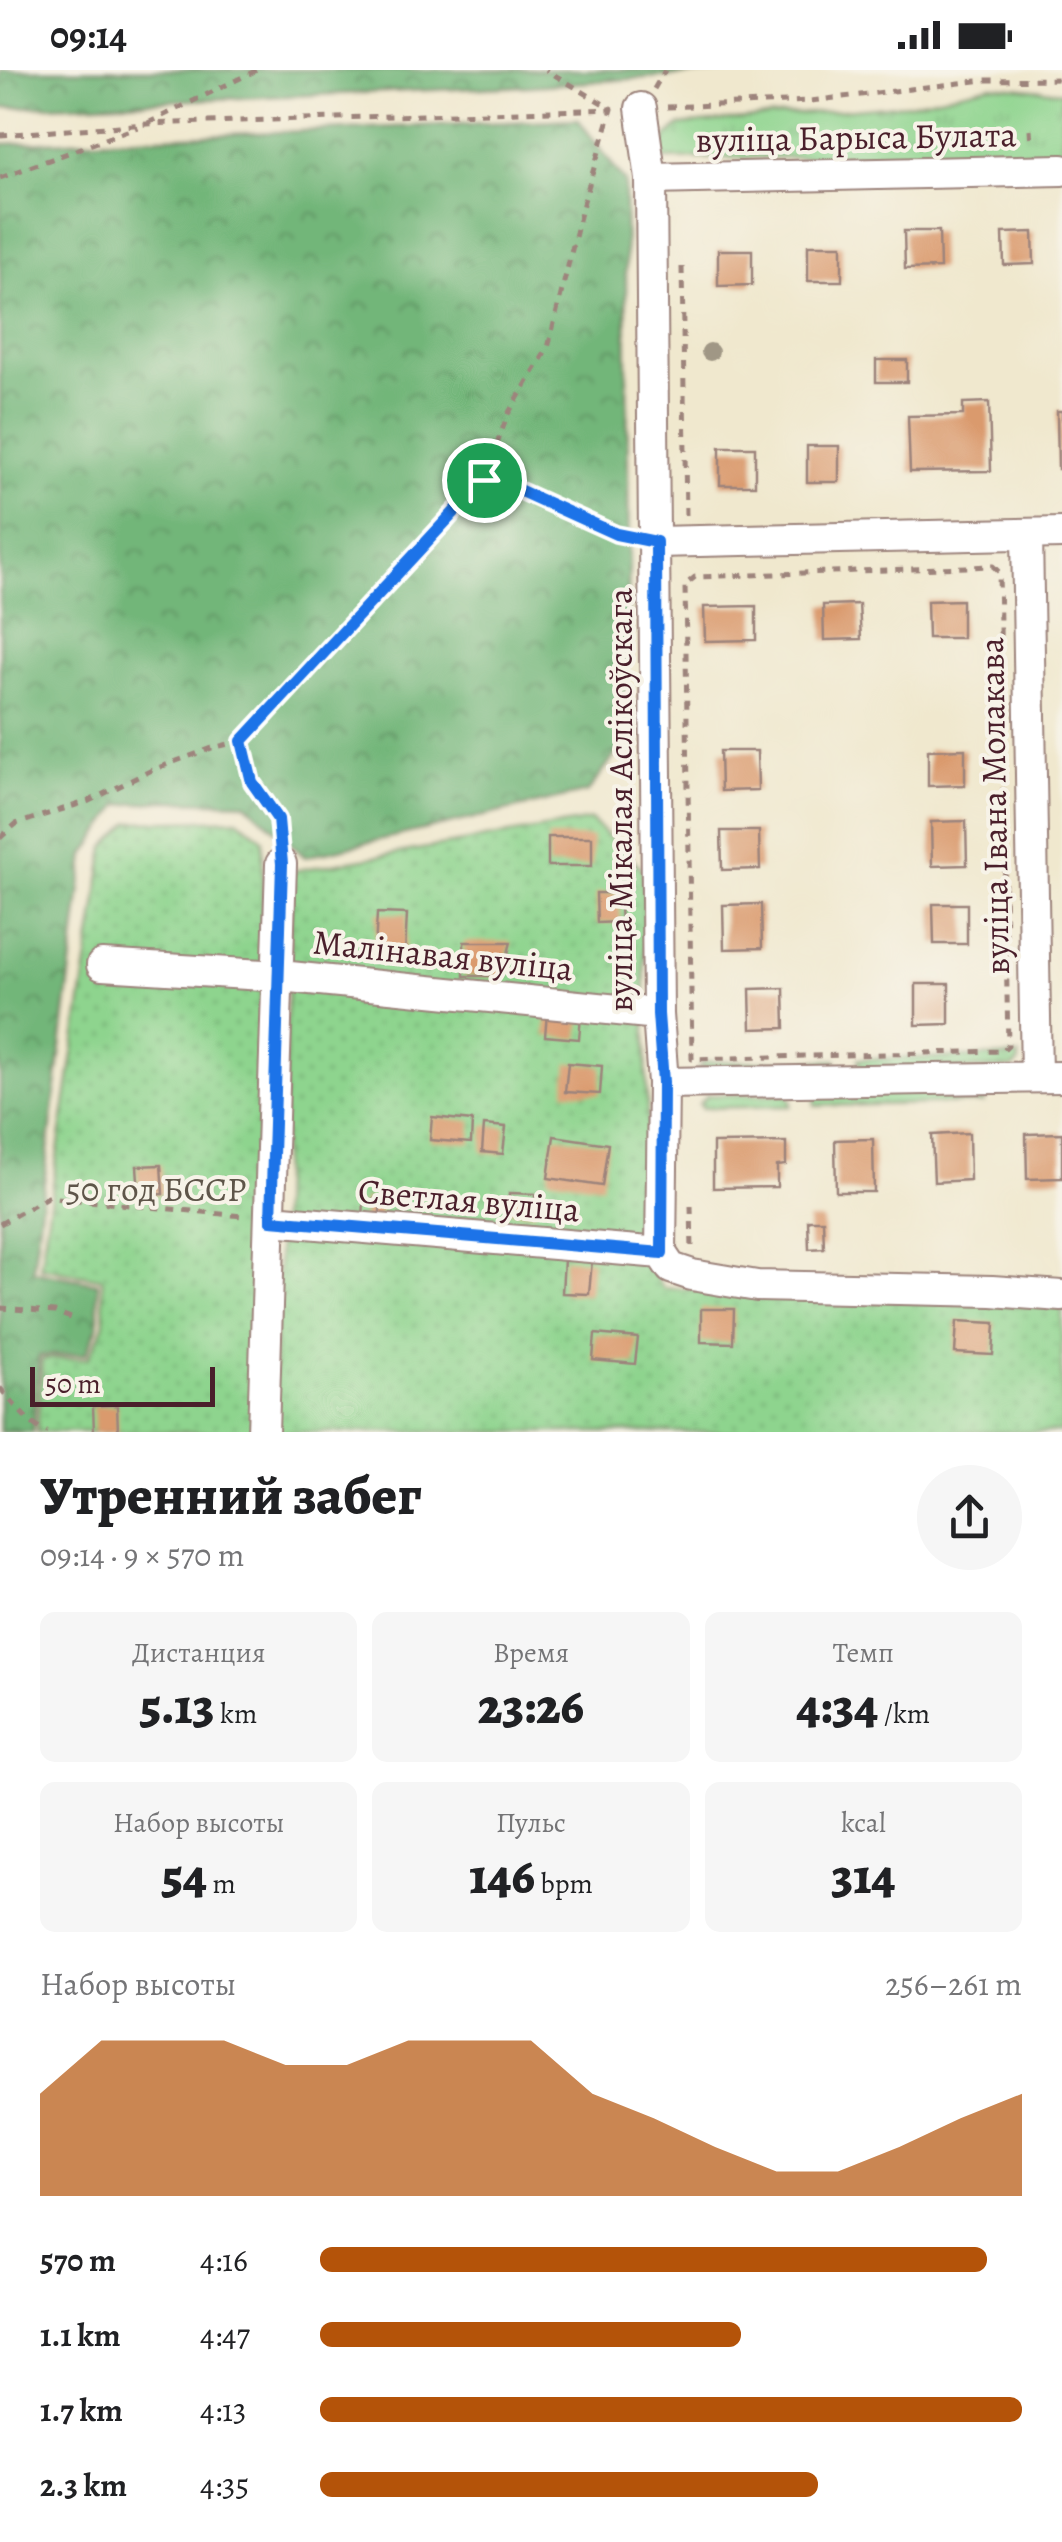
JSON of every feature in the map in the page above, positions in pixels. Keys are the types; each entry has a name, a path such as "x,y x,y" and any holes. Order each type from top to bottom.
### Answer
{"street":[{"name":"вуліца Мікалая Аслікоўскага","path":"627,108 650,179 662,1253"},
{"name":"вуліца Барыса Булата","path":"650,179 1062,170"},
{"path":"656,542 1062,533"},
{"name":"вуліца Івана Молакава","path":"1027,534 1049,1077"},
{"path":"263,1432 282,864"},
{"name":"Малінавая вуліца","path":"102,965 280,976 658,1014"},
{"path":"663,1082 1049,1077"},
{"name":"Светлая вуліца","path":"271,1220 662,1253"},
{"path":"662,1253 671,1268 757,1286 1062,1296"}],"path":[{"path":"0,178 147,124 257,70"},
{"path":"546,70 627,108"},
{"path":"0,135 147,124 810,102 985,80 1062,79"},
{"path":"0,838 16,824 88,802 182,759 242,741 484,480 508,414 548,348 583,204 627,108"},
{"path":"682,255 686,522 694,525"},
{"path":"484,480 512,487 616,534 656,542"},
{"path":"992,566 999,572 1008,1046 1003,1051 692,1059 685,584 695,577 992,566"},
{"path":"242,741 252,782 278,819 282,864"},
{"path":"0,1224 47,1196 271,1220"},
{"path":"0,1308 55,1312 72,1318"},
{"path":"0,1388 36,1428 47,1432"}],"green space":[{"path":"0,70 757,70 532,86 0,108"},
{"path":"992,85 1062,92 1062,153 664,159 661,148 668,135 681,125 908,104"},
{"path":"578,119 625,182 629,568 623,744 588,792 305,857 246,803 168,801 119,805 85,855 33,1271 98,1283 98,1326 86,1354 39,1356 33,1432 0,1432 0,144"},
{"name":"50 год БССР","path":"238,819 263,839 256,1432 37,1432 42,1359 88,1358 104,1326 102,1279 40,1267 105,847 130,822"},
{"path":"591,820 643,869 650,1268 663,1288 1062,1308 1062,1432 272,1432 292,871"},
{"path":"1019,1056 1013,1068 865,1071 858,1059"},
{"path":"836,1060 836,1066 698,1068 704,1062"},
{"path":"978,1090 984,1103 815,1106 815,1099 822,1093"},
{"path":"786,1094 791,1106 703,1108 699,1104 708,1095"}],"building":[{"path":"904,231 939,231 940,268 905,269"},
{"path":"1033,232 1034,264 1004,265 1003,233"},
{"path":"808,245 842,245 842,281 808,281"},
{"path":"718,250 752,250 752,285 718,286"},
{"path":"876,360 907,360 907,382 876,382"},
{"path":"989,402 991,471 910,472 908,416 963,415 963,403"},
{"path":"1057,411 1062,411 1062,468 1058,469"},
{"path":"807,446 839,446 839,482 807,482"},
{"path":"720,447 755,447 755,485 720,485"},
{"path":"962,600 962,638 928,638 927,601"},
{"path":"859,604 861,639 824,640 823,605"},
{"path":"756,606 756,640 705,641 704,607"},
{"path":"965,749 965,785 928,786 928,750"},
{"path":"720,751 757,751 758,790 721,791"},
{"path":"966,821 967,865 932,866 931,822"},
{"path":"721,831 759,831 760,869 722,870"},
{"path":"548,837 592,837 592,866 548,866"},
{"path":"596,893 619,893 621,922 597,923"},
{"path":"761,904 762,948 724,949 723,905"},
{"path":"933,904 967,904 967,944 934,944"},
{"path":"377,913 407,914 405,953 375,951"},
{"path":"464,942 511,942 502,976 464,976"},
{"path":"916,984 949,984 949,1024 916,1025"},
{"path":"784,988 785,1028 751,1029 750,989"},
{"path":"547,1013 581,1016 579,1039 545,1036"},
{"path":"568,1063 602,1066 600,1094 565,1092"},
{"path":"432,1117 472,1121 471,1143 430,1140"},
{"path":"484,1125 506,1127 503,1154 482,1152"},
{"path":"969,1133 970,1180 934,1182 932,1135"},
{"path":"1062,1133 1062,1178 1027,1179 1026,1134"},
{"path":"554,1136 608,1144 602,1186 548,1178"},
{"path":"873,1139 874,1192 836,1192 835,1140"},
{"path":"786,1142 786,1165 777,1166 777,1187 713,1188 713,1143"},
{"path":"161,1165 163,1194 139,1195 137,1166"},
{"path":"509,1193 535,1194 535,1212 508,1211"},
{"path":"364,1199 381,1200 379,1224 363,1222"},
{"path":"808,1220 823,1220 824,1248 809,1249"},
{"path":"564,1259 592,1260 589,1294 562,1293"},
{"path":"701,1309 734,1309 733,1343 701,1342"},
{"path":"957,1321 995,1323 993,1355 955,1353"},
{"path":"595,1334 638,1338 635,1364 593,1360"},
{"path":"117,1405 118,1432 94,1432 93,1406"}],"route":[{"path":"484,480 512,487 616,534 656,542 662,1253 271,1220 282,864 278,819 252,782 242,741 484,480"}]}
